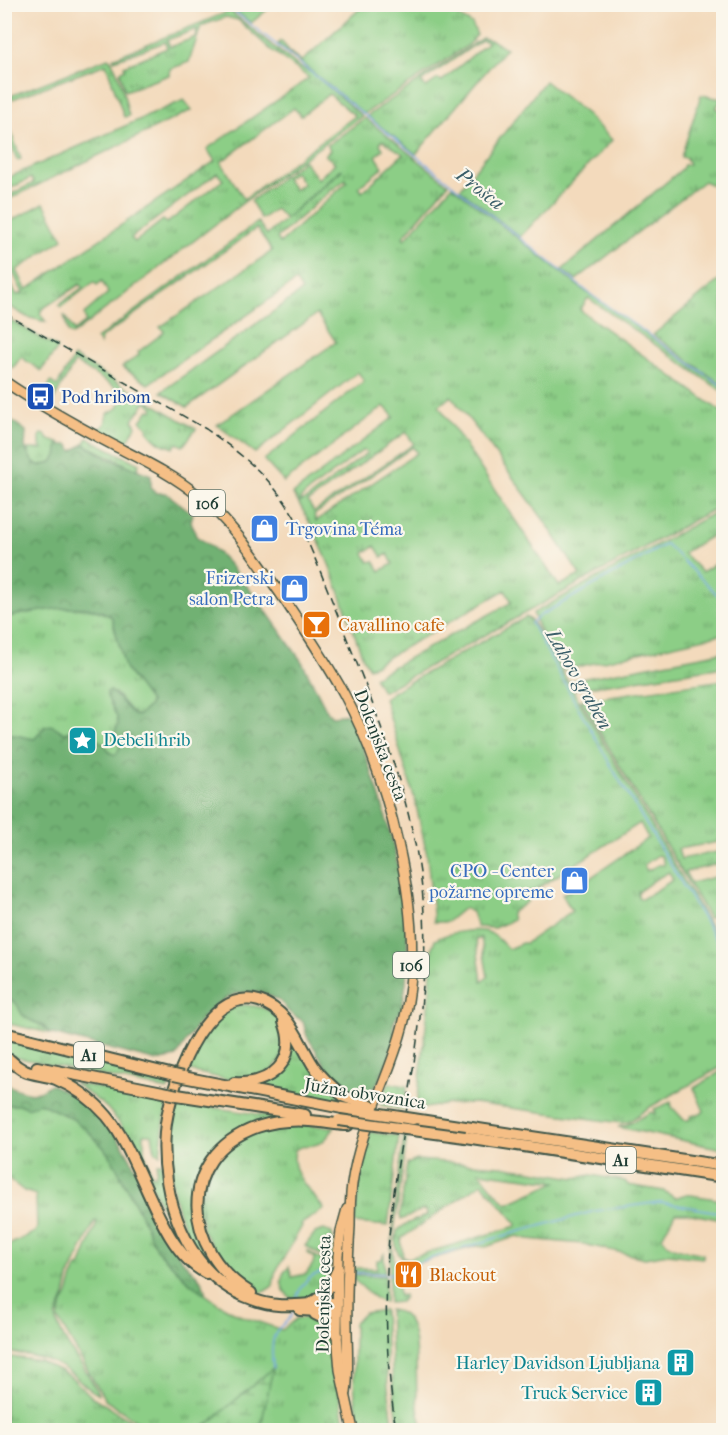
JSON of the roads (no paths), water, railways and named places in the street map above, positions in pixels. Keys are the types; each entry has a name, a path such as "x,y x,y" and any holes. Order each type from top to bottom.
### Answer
{"highway":[{"path":"342,1308 273,1304 240,1294 202,1263 190,1246 175,1211 169,1189 165,1135 168,1112 177,1081 188,1054 208,1022 219,1010 234,1002 248,999 265,1003 288,1020 320,1074 345,1097 367,1106 407,1115 413,1119"},
{"path":"179,1076 247,1083 270,1075 281,1065 287,1048 288,1036 279,1013"},
{"name":"Južna obvoznica","path":"4,1033 179,1076 342,1108 413,1119 466,1132 723,1177"},
{"path":"7,1060 24,1070 66,1084 82,1093 106,1115 128,1145 162,1221 179,1249 195,1266 217,1277"},
{"name":"Južna obvoznica","path":"7,1060 173,1094 339,1122 466,1132 723,1166"},
{"path":"273,1304 229,1277 206,1247 197,1212 203,1179 213,1159 222,1149 246,1132 267,1124 292,1120 339,1122"},
{"path":"300,1307 324,1294 341,1272"},
{"path":"300,1307 329,1321 337,1335"}],"main road":[{"name":"Dolenjska cesta","path":"4,381 69,422 181,482 219,515 247,547 311,639 344,694 362,732 381,786 401,859 410,918 412,956 409,1000 402,1031 364,1133 341,1231 342,1308 348,1365 346,1393"},
{"name":"Dolenjska cesta","path":"342,1308 337,1335 340,1370 353,1431"}],"waterway":[{"name":"Prošca","path":"225,4 593,296 724,387"},
{"name":"Lahov graben","path":"724,601 666,544 541,615 531,623 614,771 724,953"},
{"path":"353,1273 390,1274 404,1267 499,1237 595,1211 660,1202 724,1213"},
{"path":"296,1300 301,1288 309,1278 319,1273 333,1272"},
{"path":"273,1368 272,1348 275,1333 289,1319 293,1311"}],"railway":[{"path":"4,313 206,429 264,476 286,504 313,553 390,753 416,848 424,913 425,948 420,1018 394,1192 388,1252 387,1341 396,1430"}],"place":[{"name":"Pod hribom","path":"40,397"},
{"name":"Trgovina Téma","path":"265,529"},
{"name":"Frizerski salon Petra","path":"295,588"},
{"name":"Cavallino cafe","path":"317,625"},
{"name":"Debeli hrib","path":"82,740"},
{"name":"CPO - Center požarne opreme","path":"575,881"},
{"name":"Blackout","path":"408,1275"},
{"name":"Harley Davidson Ljubljana","path":"681,1363"},
{"name":"Truck Service","path":"649,1393"}]}
